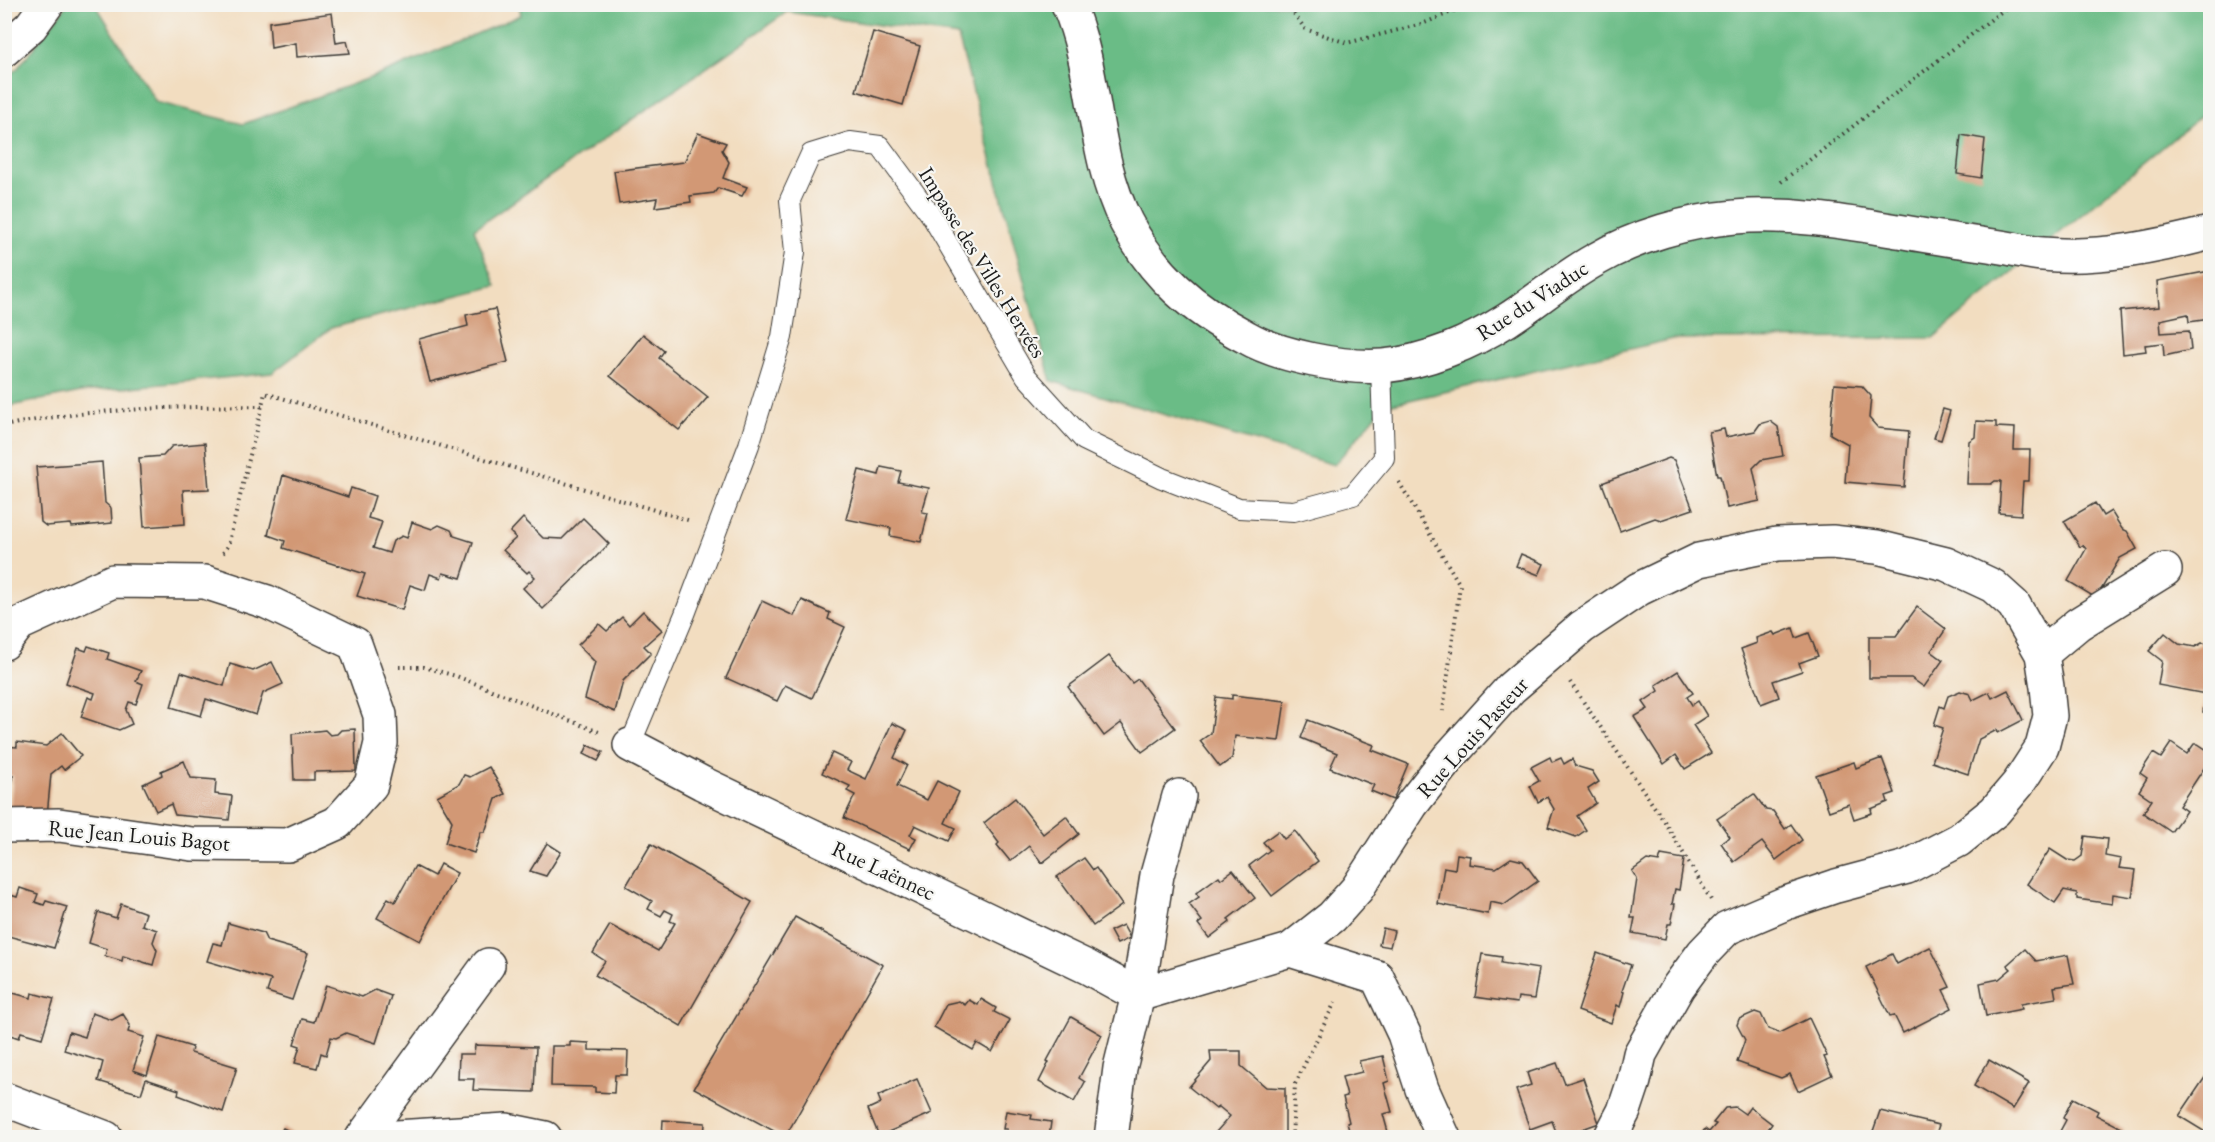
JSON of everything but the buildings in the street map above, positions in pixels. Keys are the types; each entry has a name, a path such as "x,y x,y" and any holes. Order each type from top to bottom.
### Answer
{"street":[{"path":"4,50 31,26 47,4"},
{"name":"Rue du Viaduc","path":"1068,4 1085,62 1102,159 1114,194 1128,224 1154,265 1183,297 1211,319 1252,341 1278,351 1310,359 1382,366 1433,355 1478,337 1594,260 1631,242 1660,232 1735,217 1783,217 1840,221 2042,254 2078,255 2115,252 2211,232"},
{"name":"Rue Louis Pasteur","path":"1138,995 1290,950 1332,917 1357,889 1412,804 1449,757 1512,688 1582,627 1639,589 1699,560 1777,544 1833,542 1877,547 1946,564 1993,586 2014,605 2042,654 2050,716 2042,747 2018,784 1995,811 1959,840 1907,867 1836,886 1786,903 1727,928 1703,953 1678,987 1640,1054 1624,1112 1610,1137"},
{"path":"2042,654 2078,624 2165,570"},
{"name":"Rue Jean Louis Bagot","path":"4,643 19,624 113,581 206,582 267,602 356,644 380,715 381,743 371,785 337,823 288,845 192,844 59,825 4,826"},
{"name":"Rue Laënnec","path":"630,745 723,793 1040,943 1138,995"},
{"path":"1111,1137 1120,1068 1138,995 1157,875 1179,796"},
{"path":"1290,950 1377,977 1404,1034 1422,1089 1444,1137"},
{"path":"362,1137 488,965"},
{"path":"4,1099 106,1137"},
{"path":"381,1137 506,1130 545,1137"}],"lane":[{"name":"Impasse des Villes Hervées","path":"630,745 685,614 749,445 782,337 795,252 790,200 811,154 850,142 880,146 931,215 1026,376 1084,440 1162,478 1239,508 1294,511 1353,495 1384,458"},
{"path":"1382,366 1384,458"}],"path":[{"path":"1287,4 1305,30 1347,43 1422,24 1471,4"},
{"path":"1735,217 2011,4"},
{"path":"206,582 228,546 265,393 717,529"},
{"path":"4,426 33,420 164,407 262,406"},
{"path":"1384,458 1461,585 1441,721"},
{"path":"1551,654 1666,824 1727,928"},
{"path":"364,667 424,667 456,676 630,745"},
{"path":"1292,1137 1295,1084 1351,970"}],"green space":[{"path":"67,5 96,5 156,102 243,124 389,71 521,15 519,5 2210,5 2210,108 1933,338 1673,339 1384,406 1334,465 1051,381 958,36 787,12 474,229 496,286 331,328 272,373 81,392 5,407 5,77 17,69"}]}
